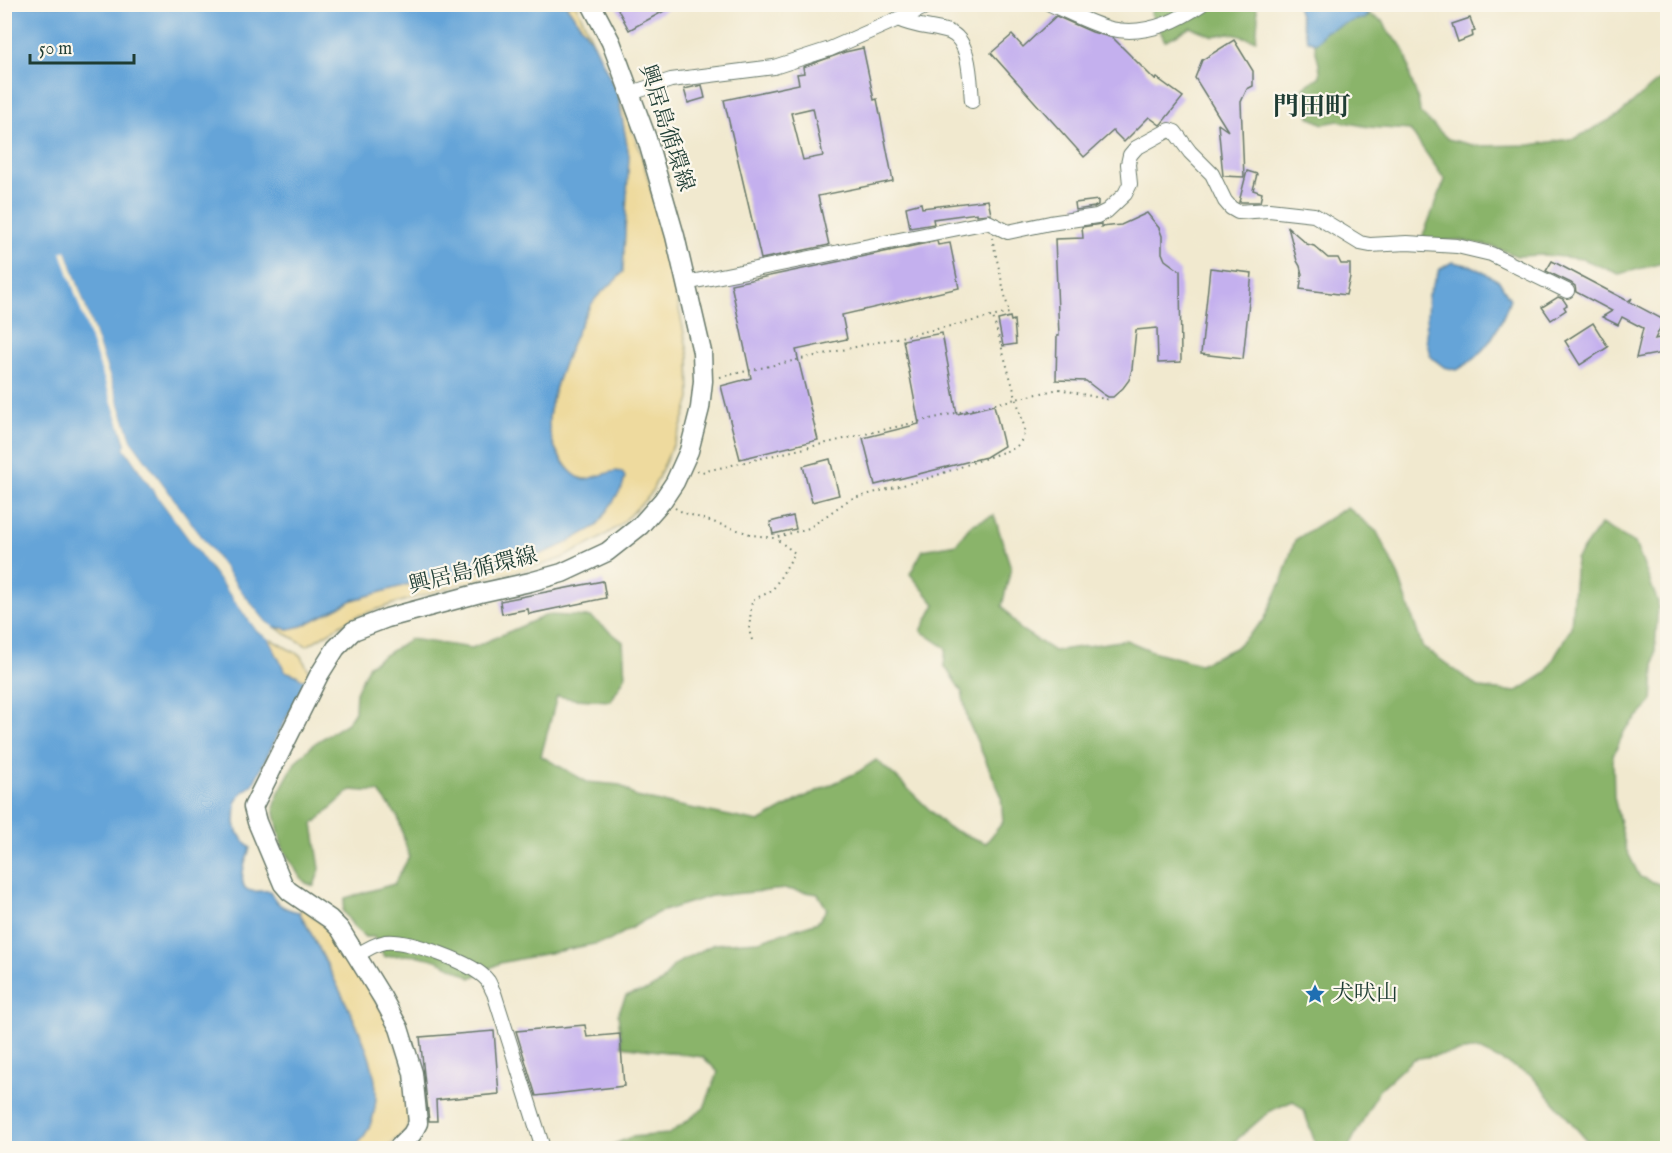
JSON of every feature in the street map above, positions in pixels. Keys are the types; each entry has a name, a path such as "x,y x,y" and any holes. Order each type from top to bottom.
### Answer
{"main road":[{"name":"興居島循環線","path":"398,1149 412,1134 418,1123 413,1073 399,1028 340,929 283,884 257,822 254,807 319,675 336,648 353,631 387,618 530,582 585,563 624,540 640,526 663,500 683,466 695,432 702,381 702,351 661,184 631,93 611,42 591,4"}],"street":[{"path":"631,93 671,81 774,68 830,49 932,4"},
{"path":"1050,4 1111,29 1143,30 1158,28 1202,4"},
{"path":"898,20 951,33 961,41 969,64 972,100"},
{"path":"686,283 988,222 1008,232 1050,222 1097,216 1107,211 1125,194 1130,184 1128,164 1130,155 1136,148 1169,130 1175,132 1190,152 1212,174 1225,201 1238,212 1269,210 1314,215 1360,243 1370,245 1407,243 1457,246 1491,254 1567,291"},
{"path":"356,956 372,946 386,942 404,943 456,960 475,970 488,981 494,993 543,1149"}],"path":[{"path":"702,381 1009,313 988,222"},
{"path":"663,500 682,512 753,535 774,538 809,528 850,499 927,479 1015,448 1022,442 1025,434 993,316"},
{"path":"683,466 702,471 1016,397 1059,389 1110,400"},
{"path":"752,640 749,630 752,600 772,591 795,553 774,538"}],"green space":[{"path":"1155,5 1256,5 1258,17 1256,40 1229,33 1213,36 1191,27 1165,41 1151,13"},
{"path":"1369,14 1384,22 1390,35 1405,52 1420,113 1448,139 1477,146 1531,145 1576,138 1619,115 1667,75 1667,262 1619,274 1583,259 1544,255 1517,256 1494,247 1460,240 1426,241 1423,235 1445,180 1410,130 1369,127 1338,121 1323,124 1309,117 1304,87 1320,76 1315,43 1323,32 1368,17"},
{"path":"1347,507 1377,532 1399,577 1422,646 1480,688 1516,692 1546,673 1571,627 1576,559 1601,524 1635,543 1658,602 1652,702 1625,730 1613,756 1614,797 1626,849 1640,877 1667,887 1667,1148 1590,1148 1588,1142 1531,1075 1477,1049 1413,1059 1379,1090 1348,1148 1317,1148 1304,1111 1293,1101 1270,1111 1227,1148 605,1148 631,1137 669,1134 704,1108 718,1072 703,1057 622,1046 618,1014 626,996 648,990 662,982 674,965 714,944 759,941 818,922 827,909 818,894 786,889 711,896 657,913 609,941 500,963 471,978 429,958 409,955 384,957 374,937 365,937 354,927 343,911 345,898 394,884 409,857 398,817 379,792 351,790 313,824 320,869 314,886 306,883 300,877 282,847 274,808 279,792 296,761 315,743 347,723 355,711 356,692 369,665 410,639 472,648 547,615 591,617 623,642 625,677 611,701 557,696 541,756 587,782 620,785 636,797 759,822 800,799 858,772 876,760 948,828 986,843 1003,822 1001,795 968,721 962,692 944,665 946,648 921,631 935,604 910,574 923,550 956,544 971,525 994,515 1011,568 1002,606 1020,629 1054,651 1126,640 1152,651 1200,664 1235,648 1264,620 1281,583 1295,540"}],"sand":[{"path":"566,5 576,5 594,44"},
{"path":"618,95 640,150 663,233 689,357 690,399 680,430 650,495 619,526 596,541 562,558 530,569 492,576 396,603 352,618 307,646 274,627 289,629 302,626 353,600 413,583 518,563 591,479 582,479 570,471 555,448 549,418 560,375 586,311 592,302 616,280 629,156"},
{"path":"268,638 300,655 310,672 305,681 285,672"},
{"path":"303,908 333,933 386,1017 407,1077 411,1112 406,1131 386,1148 355,1146 365,1135 374,1115 376,1092 372,1065 356,1023 299,912"}],"water":[{"path":"5,5 566,5 594,44 618,95 629,156 623,272 594,300 578,329 554,392 549,426 558,454 576,476 584,480 615,471 622,472 625,477 622,488 597,526 561,546 518,563 413,583 353,600 302,626 289,629 274,627 266,622 132,442 66,251 126,445 124,447 155,493 257,631 268,638 285,671 305,681 253,784 236,801 235,823 237,832 250,848 243,872 243,884 251,891 270,891 281,906 299,912 362,1037 372,1065 376,1092 372,1122 365,1135 355,1146 5,1148"},
{"path":"1297,5 1370,5 1369,14 1365,19 1324,32 1315,43 1307,40"},
{"path":"1452,262 1472,266 1499,281 1510,299 1490,341 1476,357 1457,370 1444,367 1431,357 1426,339 1428,295 1440,269"}],"pier":[{"path":"66,250 132,442 244,595 266,622 280,631 273,630 264,624 241,597 129,444 128,447 259,629 270,636 272,641 257,631 155,493 124,447 126,444 61,252"}],"building":[{"path":"615,4 677,4 629,30"},
{"path":"1056,16 1092,32 1113,38 1155,80 1157,78 1183,97 1160,125 1149,117 1124,142 1113,131 1084,157 991,53 1012,35 1023,47"},
{"path":"1470,18 1475,31 1472,32 1473,36 1458,42 1452,24"},
{"path":"1234,40 1253,71 1253,86 1247,89 1241,102 1244,177 1223,176 1218,124 1228,131 1195,78 1202,60"},
{"path":"863,48 874,100 877,99 893,181 818,196 829,245 761,259 724,100 799,84 797,74 804,73 803,67","holes":["813,108 823,156 803,160 791,113"]},
{"path":"702,85 705,98 688,103 684,89"},
{"path":"1247,171 1257,174 1253,190 1262,193 1260,202 1239,202"},
{"path":"988,200 991,214 977,215 977,213 933,219 934,224 910,228 906,207 921,203 922,208"},
{"path":"1098,200 1098,205 1094,207 1076,210 1075,203"},
{"path":"1147,213 1159,228 1165,260 1180,271 1181,362 1158,363 1157,328 1136,330 1129,380 1113,397 1108,397 1086,381 1056,380 1057,336 1059,336 1055,239 1083,238 1082,227 1101,224 1101,227 1121,225"},
{"path":"1288,227 1328,258 1338,258 1341,264 1350,264 1346,295 1300,289 1302,274"},
{"path":"937,241 938,245 950,243 959,288 842,315 847,339 796,350 818,440 740,459 721,386 751,378 731,284"},
{"path":"1552,261 1628,301 1632,298 1630,302 1664,320 1655,339 1668,336 1668,352 1636,358 1643,328 1622,317 1618,325 1602,317 1612,311 1576,292 1575,286 1571,283 1546,271"},
{"path":"1210,268 1252,273 1243,359 1201,354"},
{"path":"1558,297 1563,299 1567,305 1564,307 1566,310 1551,320 1542,307"},
{"path":"1010,317 1011,321 1014,320 1016,344 1003,346 998,320"},
{"path":"1593,323 1608,347 1580,365 1565,341"},
{"path":"942,333 957,414 994,405 1004,446 986,457 875,485 863,438 919,424 903,340"},
{"path":"830,459 839,495 812,502 803,466"},
{"path":"793,516 796,529 773,534 770,522"},
{"path":"603,581 606,598 529,614 528,609 502,614 500,601"},
{"path":"585,1025 587,1037 620,1034 624,1086 536,1096 516,1031"},
{"path":"494,1031 499,1094 436,1100 437,1121 429,1121 420,1037"}],"place":[{"name":"犬吠山","path":"1315,994"}],"district":[{"name":"門田町","path":"1312,107"}]}
